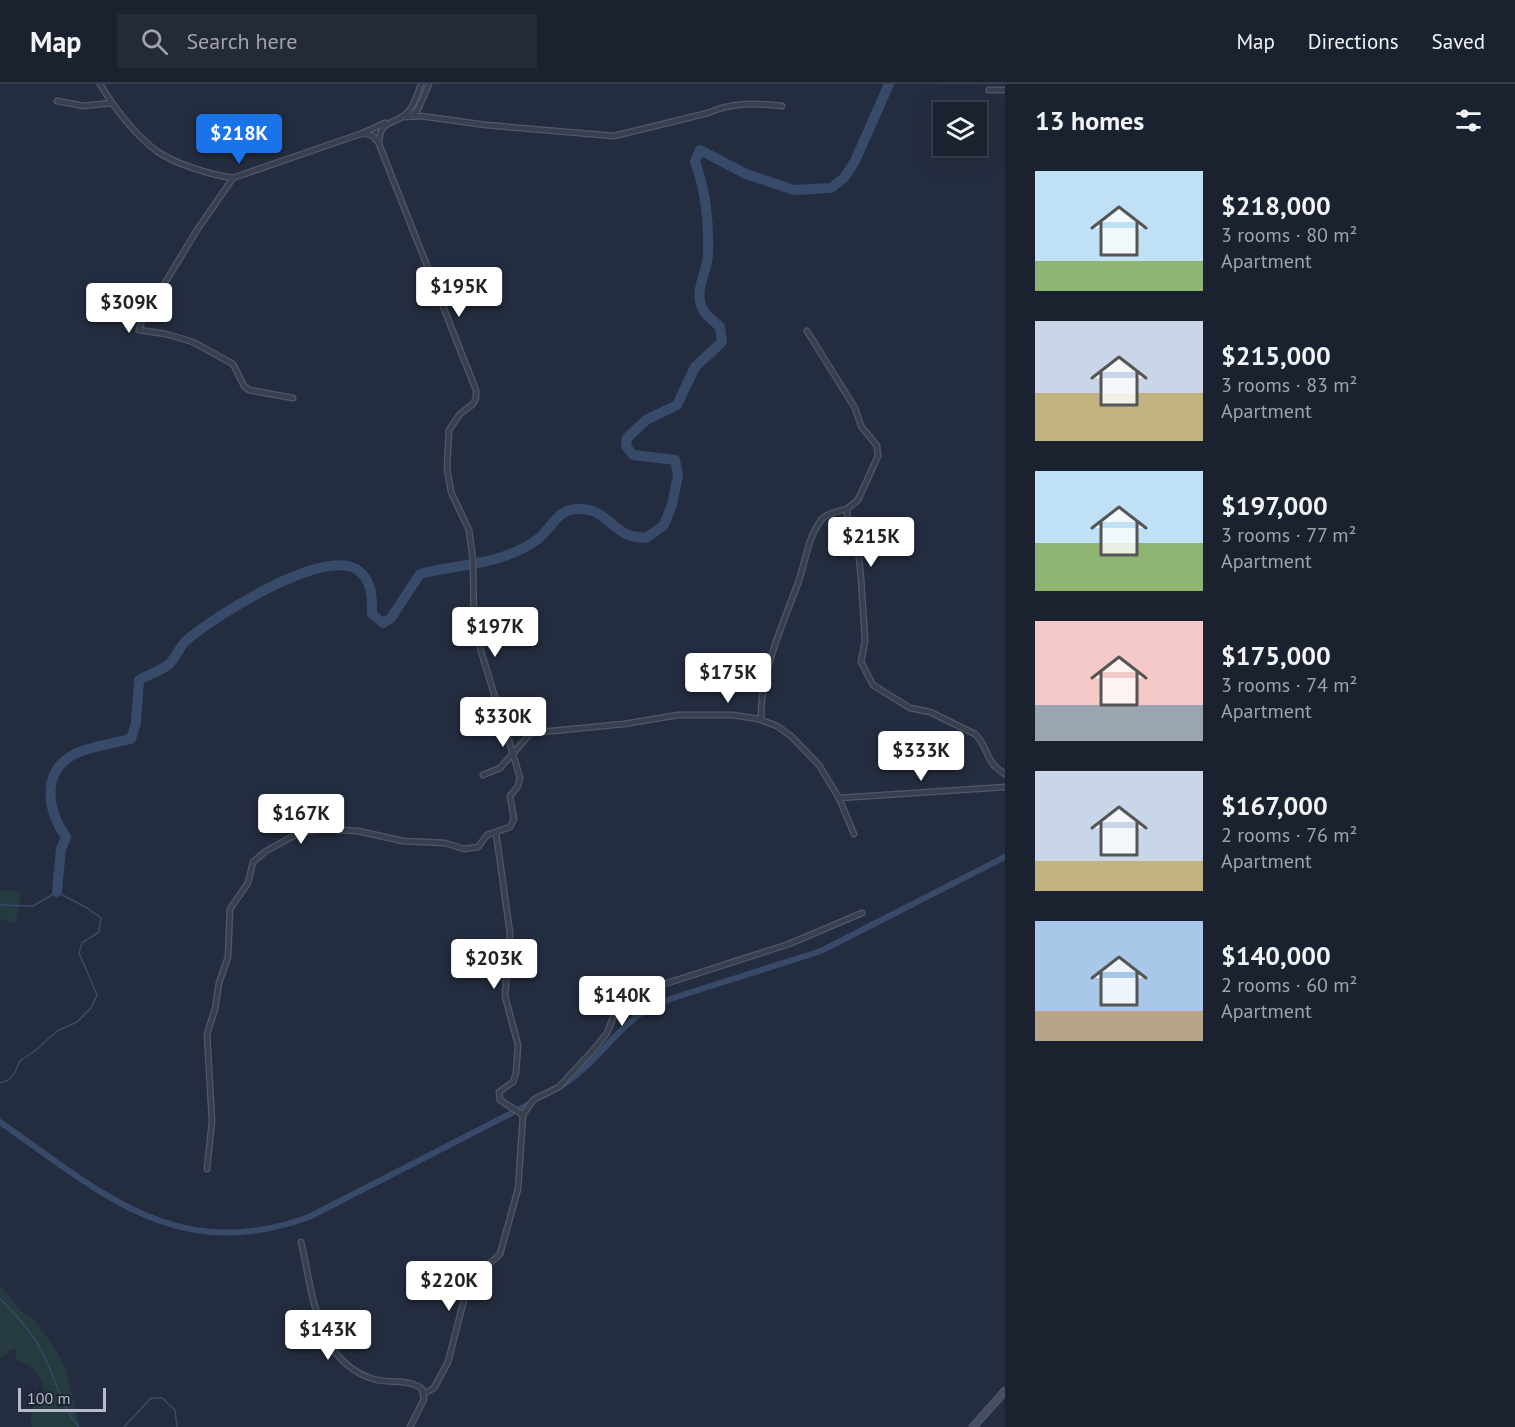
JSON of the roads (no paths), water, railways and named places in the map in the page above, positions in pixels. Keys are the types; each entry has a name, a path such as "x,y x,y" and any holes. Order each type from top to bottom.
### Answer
{"main road":[{"path":"973,1427 1005,1391"}],"street":[{"path":"100,84 111,103 159,152 220,177 233,178 404,117 614,136 708,113 722,106 743,104 782,106"},
{"path":"404,117 411,109 421,84"},
{"path":"412,116 418,109 429,84"},
{"path":"989,90 1005,90"},
{"path":"57,101 84,106 111,103"},
{"path":"379,144 380,132 388,122"},
{"path":"207,1169 212,1121 207,1034 215,1009 219,983 228,957 230,909 248,883 253,862 278,844 310,830 329,828 358,831 398,841 445,843 464,849 478,848 487,835 510,827 514,819 510,796 518,786 520,778 474,628 473,560 469,530 451,492 447,468 447,437 460,414 473,404 476,390 379,144 373,136 363,133"},
{"path":"233,178 197,230 142,321 140,330 194,342 233,364 244,386 249,390 293,398"},
{"path":"761,720 760,694 785,614 799,582 811,536 824,516 847,509 858,500 878,456 877,446 861,426 855,408 807,331"},
{"path":"847,509 848,526 858,548 861,578 865,641 861,662 873,686 910,708 930,712 975,734 980,738 991,764 1005,774"},
{"path":"501,717 514,728 531,733 624,724 678,715 733,715 761,720 777,726 802,746 819,765 839,798 854,834"},
{"path":"483,775 500,768 531,733"},
{"path":"839,798 1005,787"},
{"path":"496,833 510,933 505,996 518,1045 513,1082 499,1092 498,1096 500,1100 523,1115"},
{"path":"424,1393 434,1388 448,1362 467,1288 478,1274 500,1254 518,1189 523,1115 533,1101 560,1087 595,1048 607,1033 619,1003 624,997 789,944 862,913"},
{"path":"301,1242 321,1326 333,1351 368,1377 385,1382 413,1383 418,1385 424,1393 424,1398 410,1427"}],"waterway":[{"path":"57,892 61,849 66,837 54,815 51,803 50,791 57,770 65,760 77,753 131,739 136,723 139,680 168,665 187,640 245,601 298,575 324,567 345,566 364,576 371,592 372,614 383,623 391,618 420,574 480,563 524,548 543,535 559,516 569,510 594,511 621,531 635,537 646,538 664,525 672,505 678,475 675,460 633,455 626,446 627,438 646,420 677,405 695,367 722,342 720,327 704,312 699,296 708,255 704,196 695,162 700,150 746,174 794,190 831,188 844,178 855,161 889,84"},
{"path":"558,1088 589,1063 637,1016 649,1009 670,999 821,951 1005,857"},
{"path":"0,905 33,906 57,892 101,918 99,932 82,943 79,953 97,995 91,1008 77,1022 57,1031 20,1061 14,1074 8,1080 0,1083"},
{"path":"0,1122 73,1174 143,1214 180,1227 219,1232 262,1230 309,1217 533,1102"},
{"path":"0,1298 37,1343 62,1400 79,1427"},
{"path":"124,1427 151,1398 162,1398 175,1410 177,1427"}]}
